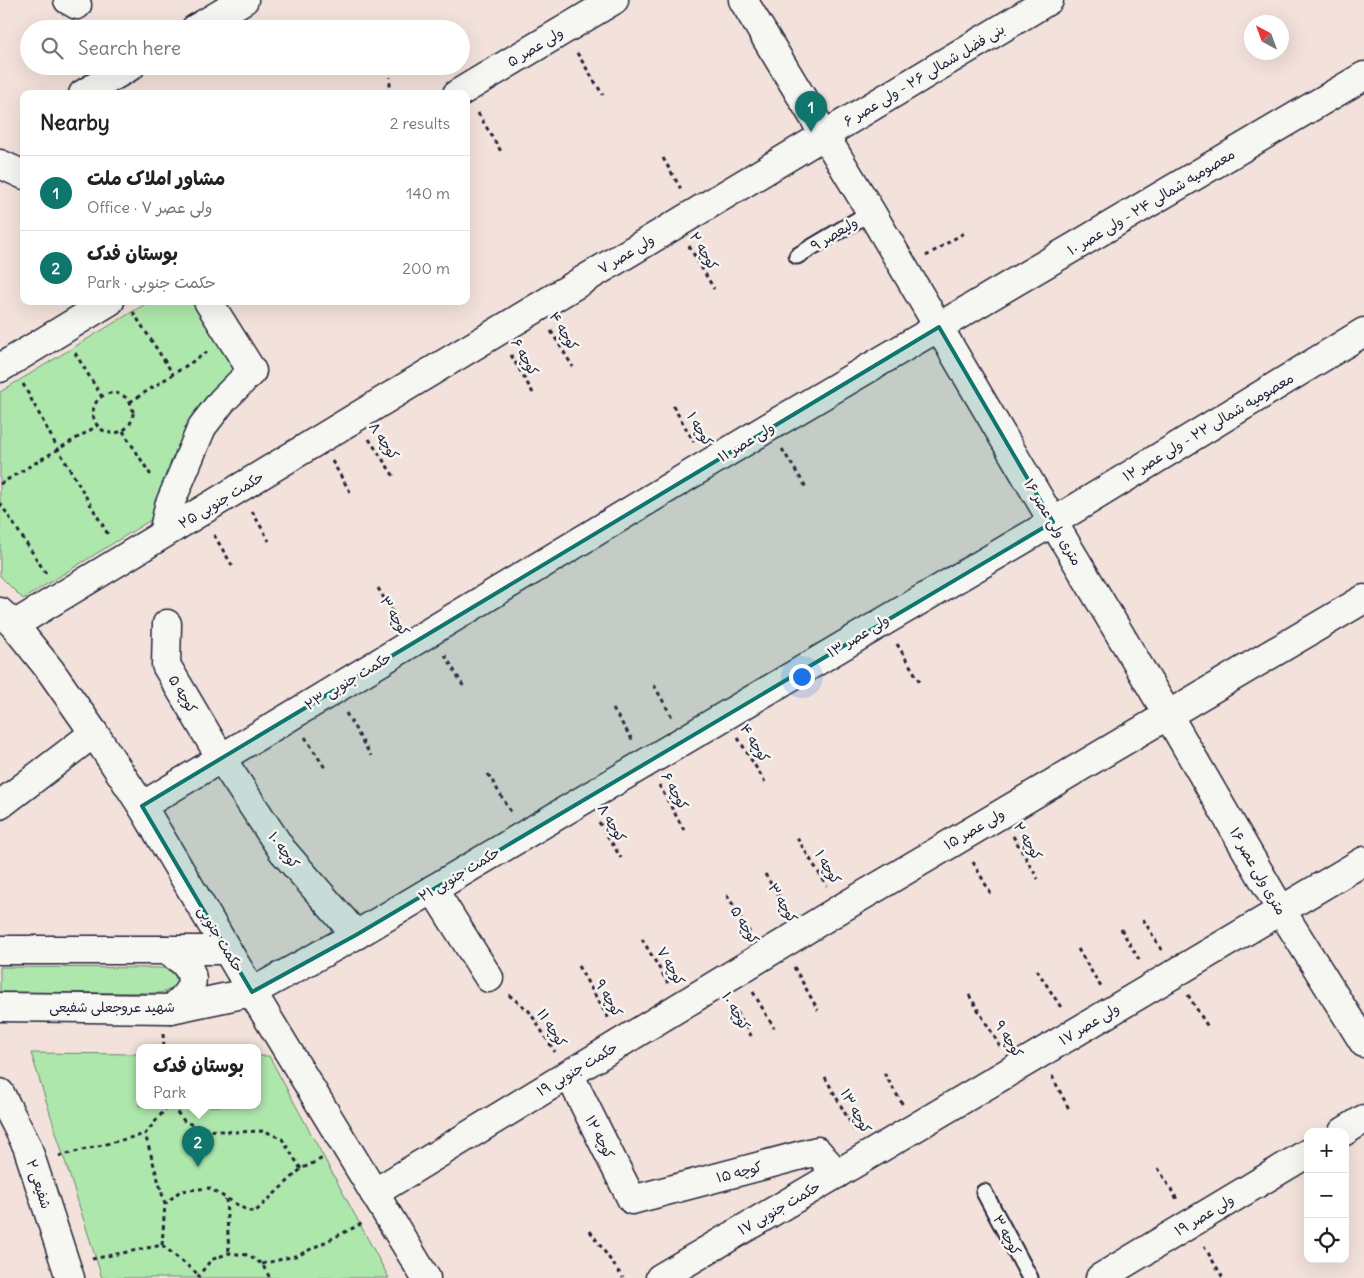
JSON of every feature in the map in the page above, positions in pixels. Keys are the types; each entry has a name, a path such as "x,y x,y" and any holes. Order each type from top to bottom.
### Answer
{"street":[{"name":"ولی عصر ۵","path":"463,90 614,0"},
{"name":"۱۶ متری ولی عصر","path":"743,0 939,327 1281,910 1364,1043"},
{"name":"بنی فضل شمالی ۲۶ - ولی عصر ۶","path":"824,135 1049,0"},
{"path":"210,20 239,2"},
{"path":"90,90 116,75"},
{"name":"معصومیه شمالی ۲۴ - ولی عصر ۱۰","path":"939,327 1364,76"},
{"name":"ولی عصر ۷","path":"427,374 824,135"},
{"path":"0,164 20,173"},
{"path":"5,365 61,331 121,305"},
{"path":"163,534 169,506 202,427 222,401 252,371 210,305"},
{"name":"ولی عصر ۱۱","path":"554,558 939,327"},
{"name":"معصومیه شمالی ۲۲ - ولی عصر ۱۲","path":"1053,522 1364,332"},
{"name":"حکمت جنوبی ۲۵","path":"7,619 61,596 427,374"},
{"name":"ولی عصر ۱۳","path":"665,751 1053,522"},
{"name":"حکمت جنوبی ۲۳","path":"142,806 554,558"},
{"name":"ولی عصر ۱۵","path":"782,944 1364,599"},
{"name":"حکمت جنوبی","path":"7,619 50,670 142,806 252,992 426,1278"},
{"name":"کوچه ۵","path":"167,624 166,665 221,758"},
{"path":"0,805 94,733"},
{"name":"حکمت جنوبی ۲۱","path":"252,992 356,935 665,751"},
{"name":"کوچه ۱۰","path":"221,758 282,850 356,935"},
{"name":"ولی عصر ۱۷","path":"907,1133 1364,861"},
{"path":"433,890 489,978"},
{"name":"حکمت جنوبی ۱۹","path":"380,1202 569,1074 782,944"},
{"path":"0,950 227,950"},
{"path":"165,950 182,961 192,973 192,985 182,1000 171,1009"},
{"name":"شهید عروجعلی شفیعی","path":"0,1007 171,1009 252,992"},
{"name":"کوچه ۱۲","path":"569,1074 632,1200"},
{"name":"شفیعی ۲","path":"0,1093 27,1146 67,1271"},
{"path":"1349,1128 1364,1119"},
{"name":"حکمت جنوبی ۱۷","path":"660,1278 907,1133"},
{"name":"کوچه ۱۵","path":"632,1200 817,1151 837,1174"},
{"name":"ولی عصر ۱۹","path":"1100,1278 1304,1155"}],"lane":[{"name":"ولیعصر ۹","path":"797,256 871,212"},
{"name":"کوچه ۳","path":"984,1192 1030,1278"}],"path":[{"path":"563,30 603,95"},
{"path":"390,77 390,90"},
{"path":"470,107 502,153"},
{"name":"کوچه ۲","path":"663,158 714,289"},
{"path":"904,269 967,231"},
{"path":"121,305 173,374"},
{"name":"کوچه ۴","path":"537,308 573,366"},
{"path":"61,331 102,397"},
{"name":"کوچه ۶","path":"497,332 533,393"},
{"path":"130,402 230,337"},
{"path":"5,365 58,449 123,559"},
{"path":"112,393 122,395 130,402 133,413 131,423 123,431 109,433 97,426 93,416 94,405 102,397 112,393"},
{"name":"کوچه ۱","path":"673,406 708,465"},
{"name":"کوچه ۸","path":"355,418 395,478"},
{"path":"0,484 97,426"},
{"path":"769,428 806,487"},
{"path":"319,440 352,495"},
{"path":"239,488 269,541"},
{"path":"0,503 61,596"},
{"path":"200,512 233,567"},
{"name":"کوچه ۳","path":"378,588 421,637"},
{"path":"883,622 920,682"},
{"path":"421,637 465,689"},
{"path":"654,686 665,751"},
{"path":"332,691 371,756"},
{"path":"613,709 665,751"},
{"path":"292,715 325,768"},
{"name":"کوچه ۴","path":"725,716 765,782"},
{"name":"کوچه ۶","path":"665,751 684,830"},
{"path":"488,774 526,834"},
{"name":"کوچه ۸","path":"585,799 621,858"},
{"name":"کوچه ۲","path":"1000,814 1038,879"},
{"name":"کوچه ۱","path":"797,838 840,909"},
{"path":"960,838 991,894"},
{"name":"کوچه ۳","path":"765,874 782,944"},
{"name":"کوچه ۵","path":"727,895 782,944"},
{"path":"1143,919 1164,979"},
{"path":"1121,930 1208,1027"},
{"name":"کوچه ۷","path":"642,939 681,1005"},
{"path":"782,944 818,1010"},
{"path":"1078,949 1114,1009"},
{"name":"کوچه ۹","path":"578,966 622,1042"},
{"path":"1037,970 1076,1032"},
{"path":"730,976 774,1028"},
{"name":"کوچه ۱۰","path":"730,976 753,1039"},
{"name":"کوچه ۱۱","path":"489,978 529,1011 569,1074"},
{"name":"کوچه ۹","path":"969,995 1014,1069"},
{"path":"1040,1053 1070,1111"},
{"path":"884,1073 907,1133"},
{"name":"کوچه ۱۳","path":"825,1077 869,1156"},
{"path":"32,1163 145,1134 167,1109"},
{"path":"173,1109 185,1122 209,1130 234,1132 265,1131 282,1139 301,1169"},
{"path":"145,1134 164,1204 162,1245"},
{"path":"164,1204 180,1191 209,1188 248,1211 256,1211 301,1169 346,1147"},
{"path":"1158,1168 1223,1278"},
{"path":"226,1198 229,1253"},
{"path":"262,1264 299,1255 380,1202"},
{"path":"590,1231 623,1278"},
{"path":"67,1271 162,1245"},
{"path":"162,1245 198,1277 211,1260 229,1253 247,1255 262,1264 270,1278"}],"highlighted area":[{"path":"939,327 1053,522 356,935 252,992 142,806"}],"green space":[{"path":"143,305 197,305 245,389 219,411 183,500 23,599 0,576 0,392"},
{"path":"0,967 162,968 174,974 176,981 172,988 159,993 0,992"},
{"path":"31,1053 136,1054 136,1109 261,1109 261,1056 269,1056 389,1278 102,1278"}],"place":[{"name":"مشاور املاک ملت","path":"811,132"},
{"name":"بوستان فدک","path":"198,1167"}]}
